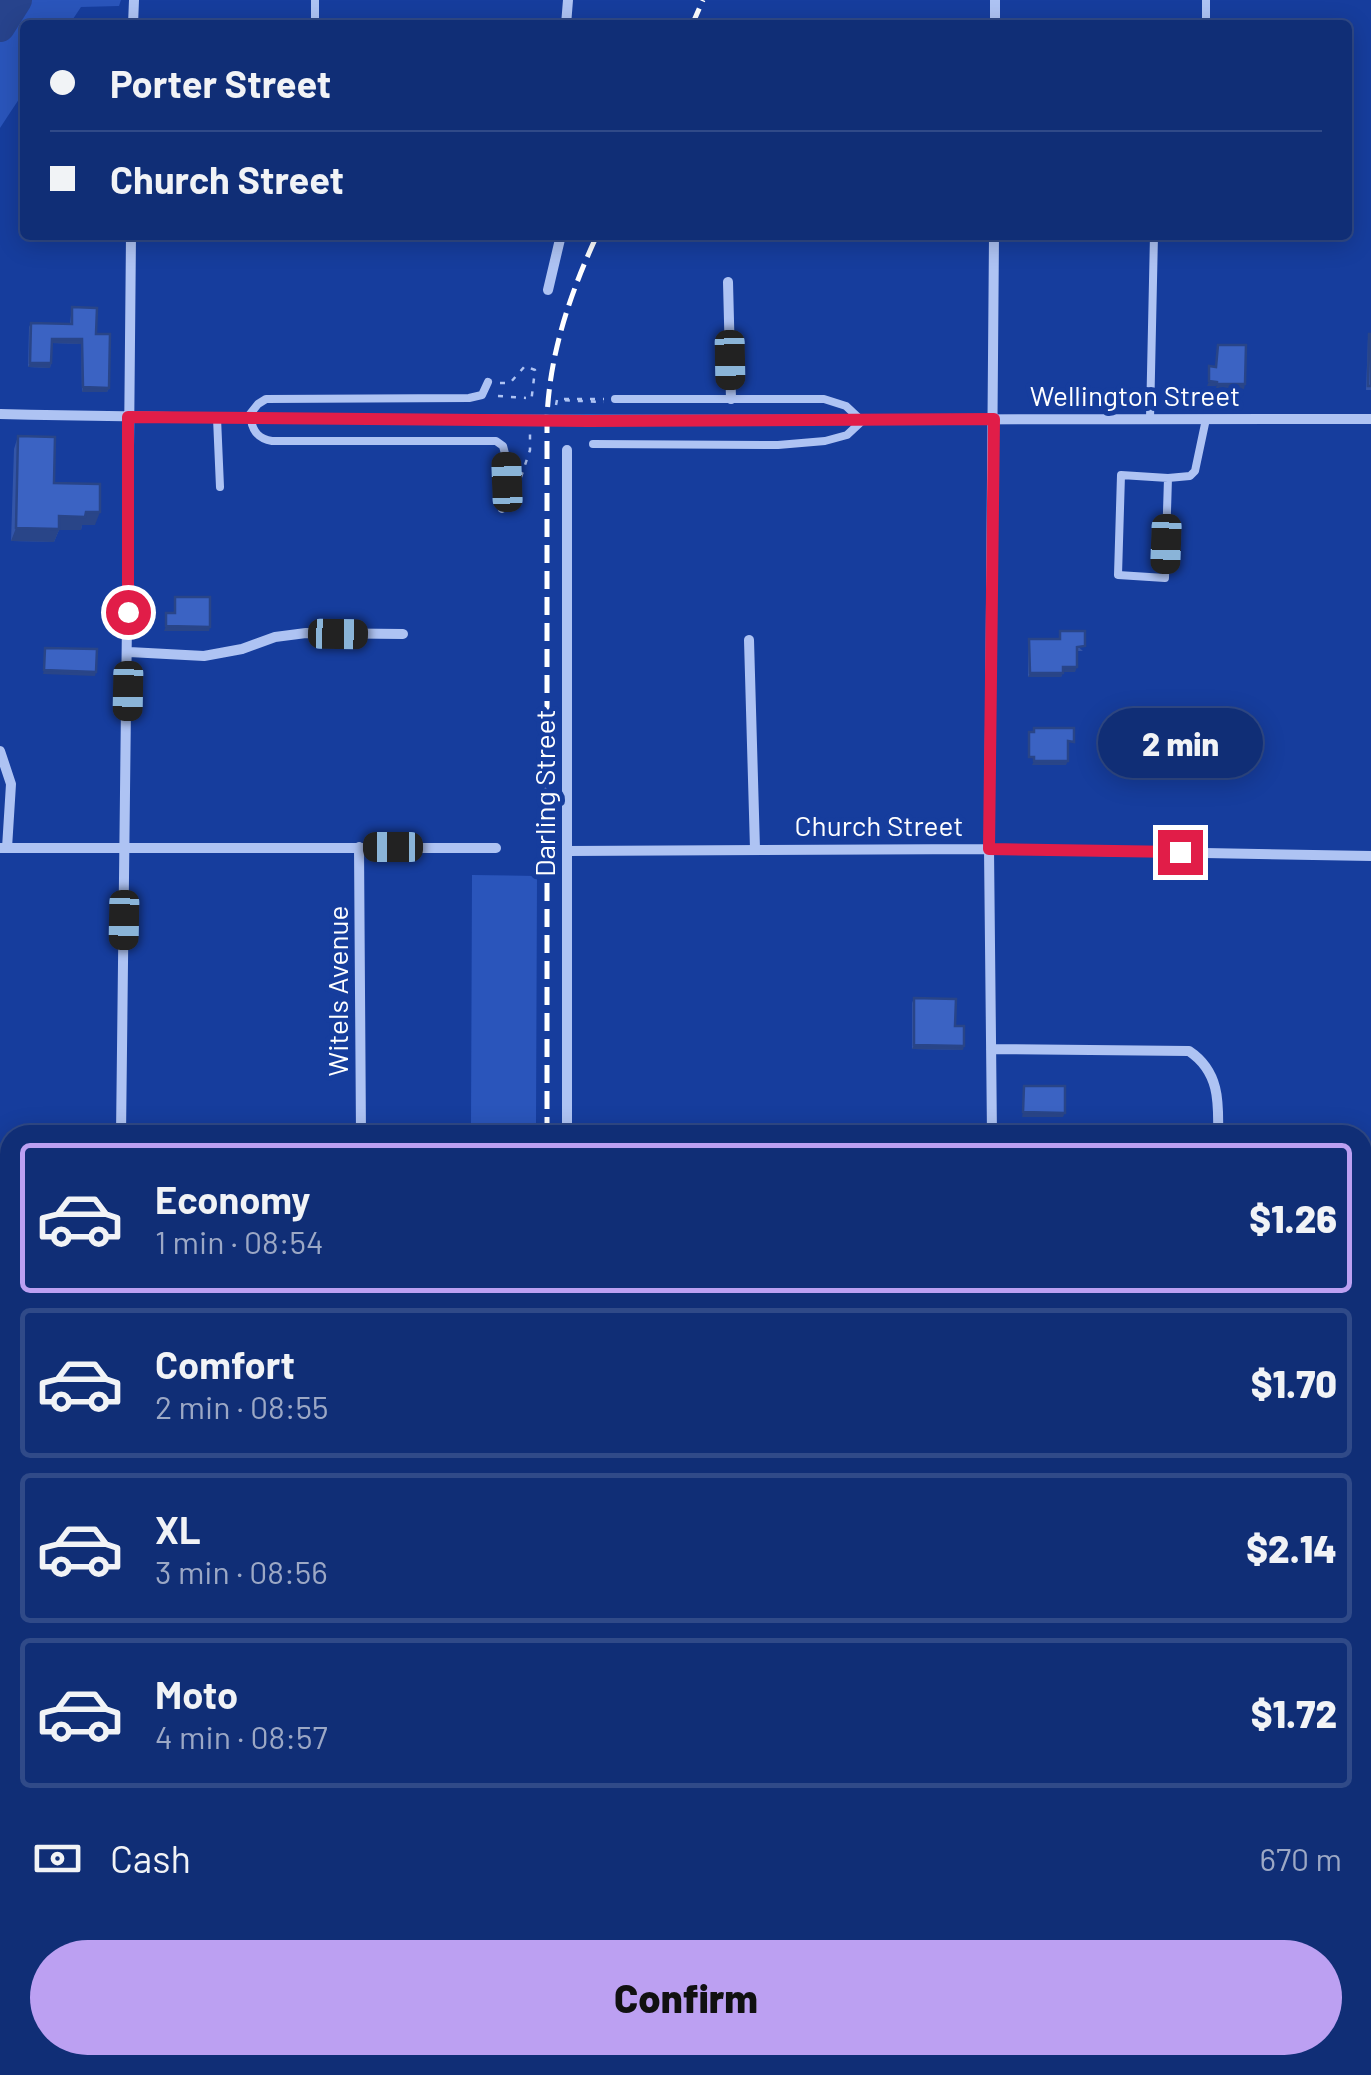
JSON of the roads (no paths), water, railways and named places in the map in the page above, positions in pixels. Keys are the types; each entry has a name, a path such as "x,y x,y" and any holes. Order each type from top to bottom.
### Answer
{"street":[{"path":"121,1125 131,240"},
{"path":"548,290 560,240"},
{"path":"992,1125 989,849 994,240"},
{"path":"728,282 731,399"},
{"name":"Wellington Street","path":"0,414 248,419 1371,419"},
{"name":"Darling Street","path":"567,450 567,1125"},
{"path":"129,652 204,656 306,633 403,634"},
{"path":"749,640 755,848"},
{"path":"0,751 11,784 4,848 496,848"},
{"name":"Witels Avenue","path":"359,847 361,1125"},
{"name":"Church Street","path":"567,851 989,849 1371,856"},
{"path":"991,1048 1189,1051 1210,1070 1216,1090 1218,1125"}],"lane":[{"path":"1150,419 1154,240"},
{"path":"488,382 482,395 456,399 274,398 262,401 248,419 258,435 272,441 496,441 504,446 506,458 502,509"},
{"path":"593,444 778,445 825,441 847,436 862,421 846,406 824,399 615,399"},
{"path":"217,418 220,488"},
{"path":"1168,478 1165,578 1118,575 1121,475 1190,476 1206,419"}],"waterway":[{"path":"0,27 17,0"}],"railway":[{"path":"694,20 703,0"},
{"path":"547,1125 547,417 552,369 563,324 595,240"}]}
